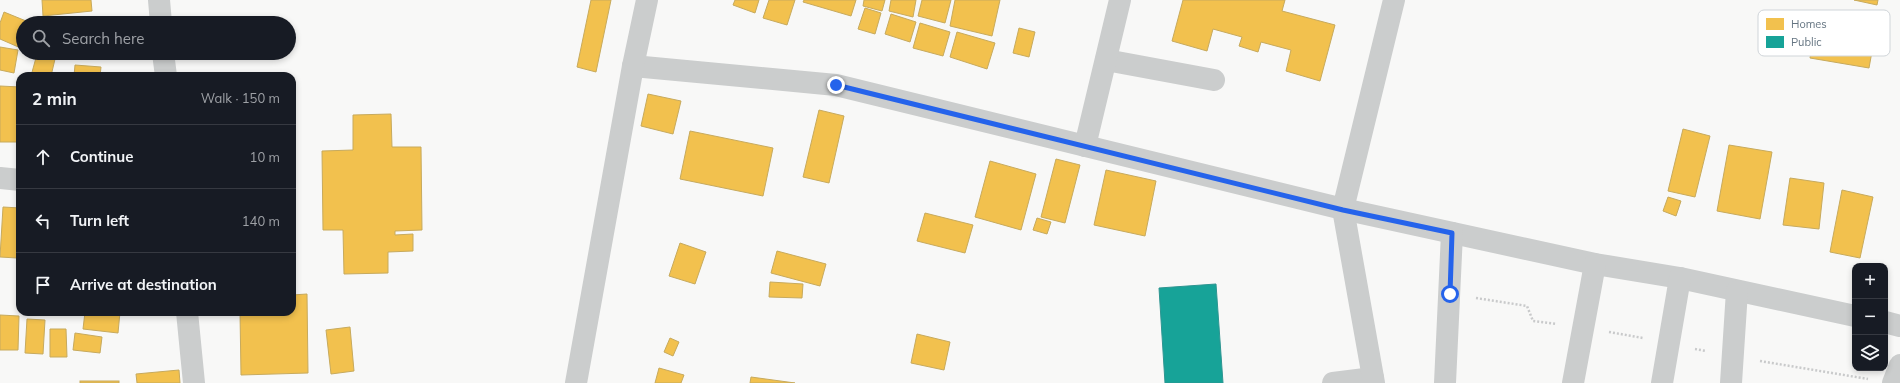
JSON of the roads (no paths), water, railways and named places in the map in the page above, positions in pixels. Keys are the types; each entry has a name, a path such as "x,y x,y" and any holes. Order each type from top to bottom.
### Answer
{"street":[{"path":"158,0 160,16"},
{"path":"576,383 633,66 647,0"},
{"path":"1085,146 1120,0"},
{"path":"1333,383 1373,380 1343,210 1394,0"},
{"path":"164,60 165,72"},
{"path":"1106,60 1214,80"},
{"path":"633,66 836,85 1343,210 1595,264 1680,278 1852,315"},
{"path":"0,178 16,180"},
{"path":"1446,383 1452,233"},
{"path":"1573,383 1595,264"},
{"path":"1662,383 1680,278"},
{"path":"1731,383 1737,291"},
{"path":"188,316 194,383"},
{"path":"1888,323 1900,326"},
{"path":"1893,383 1900,365"}]}
